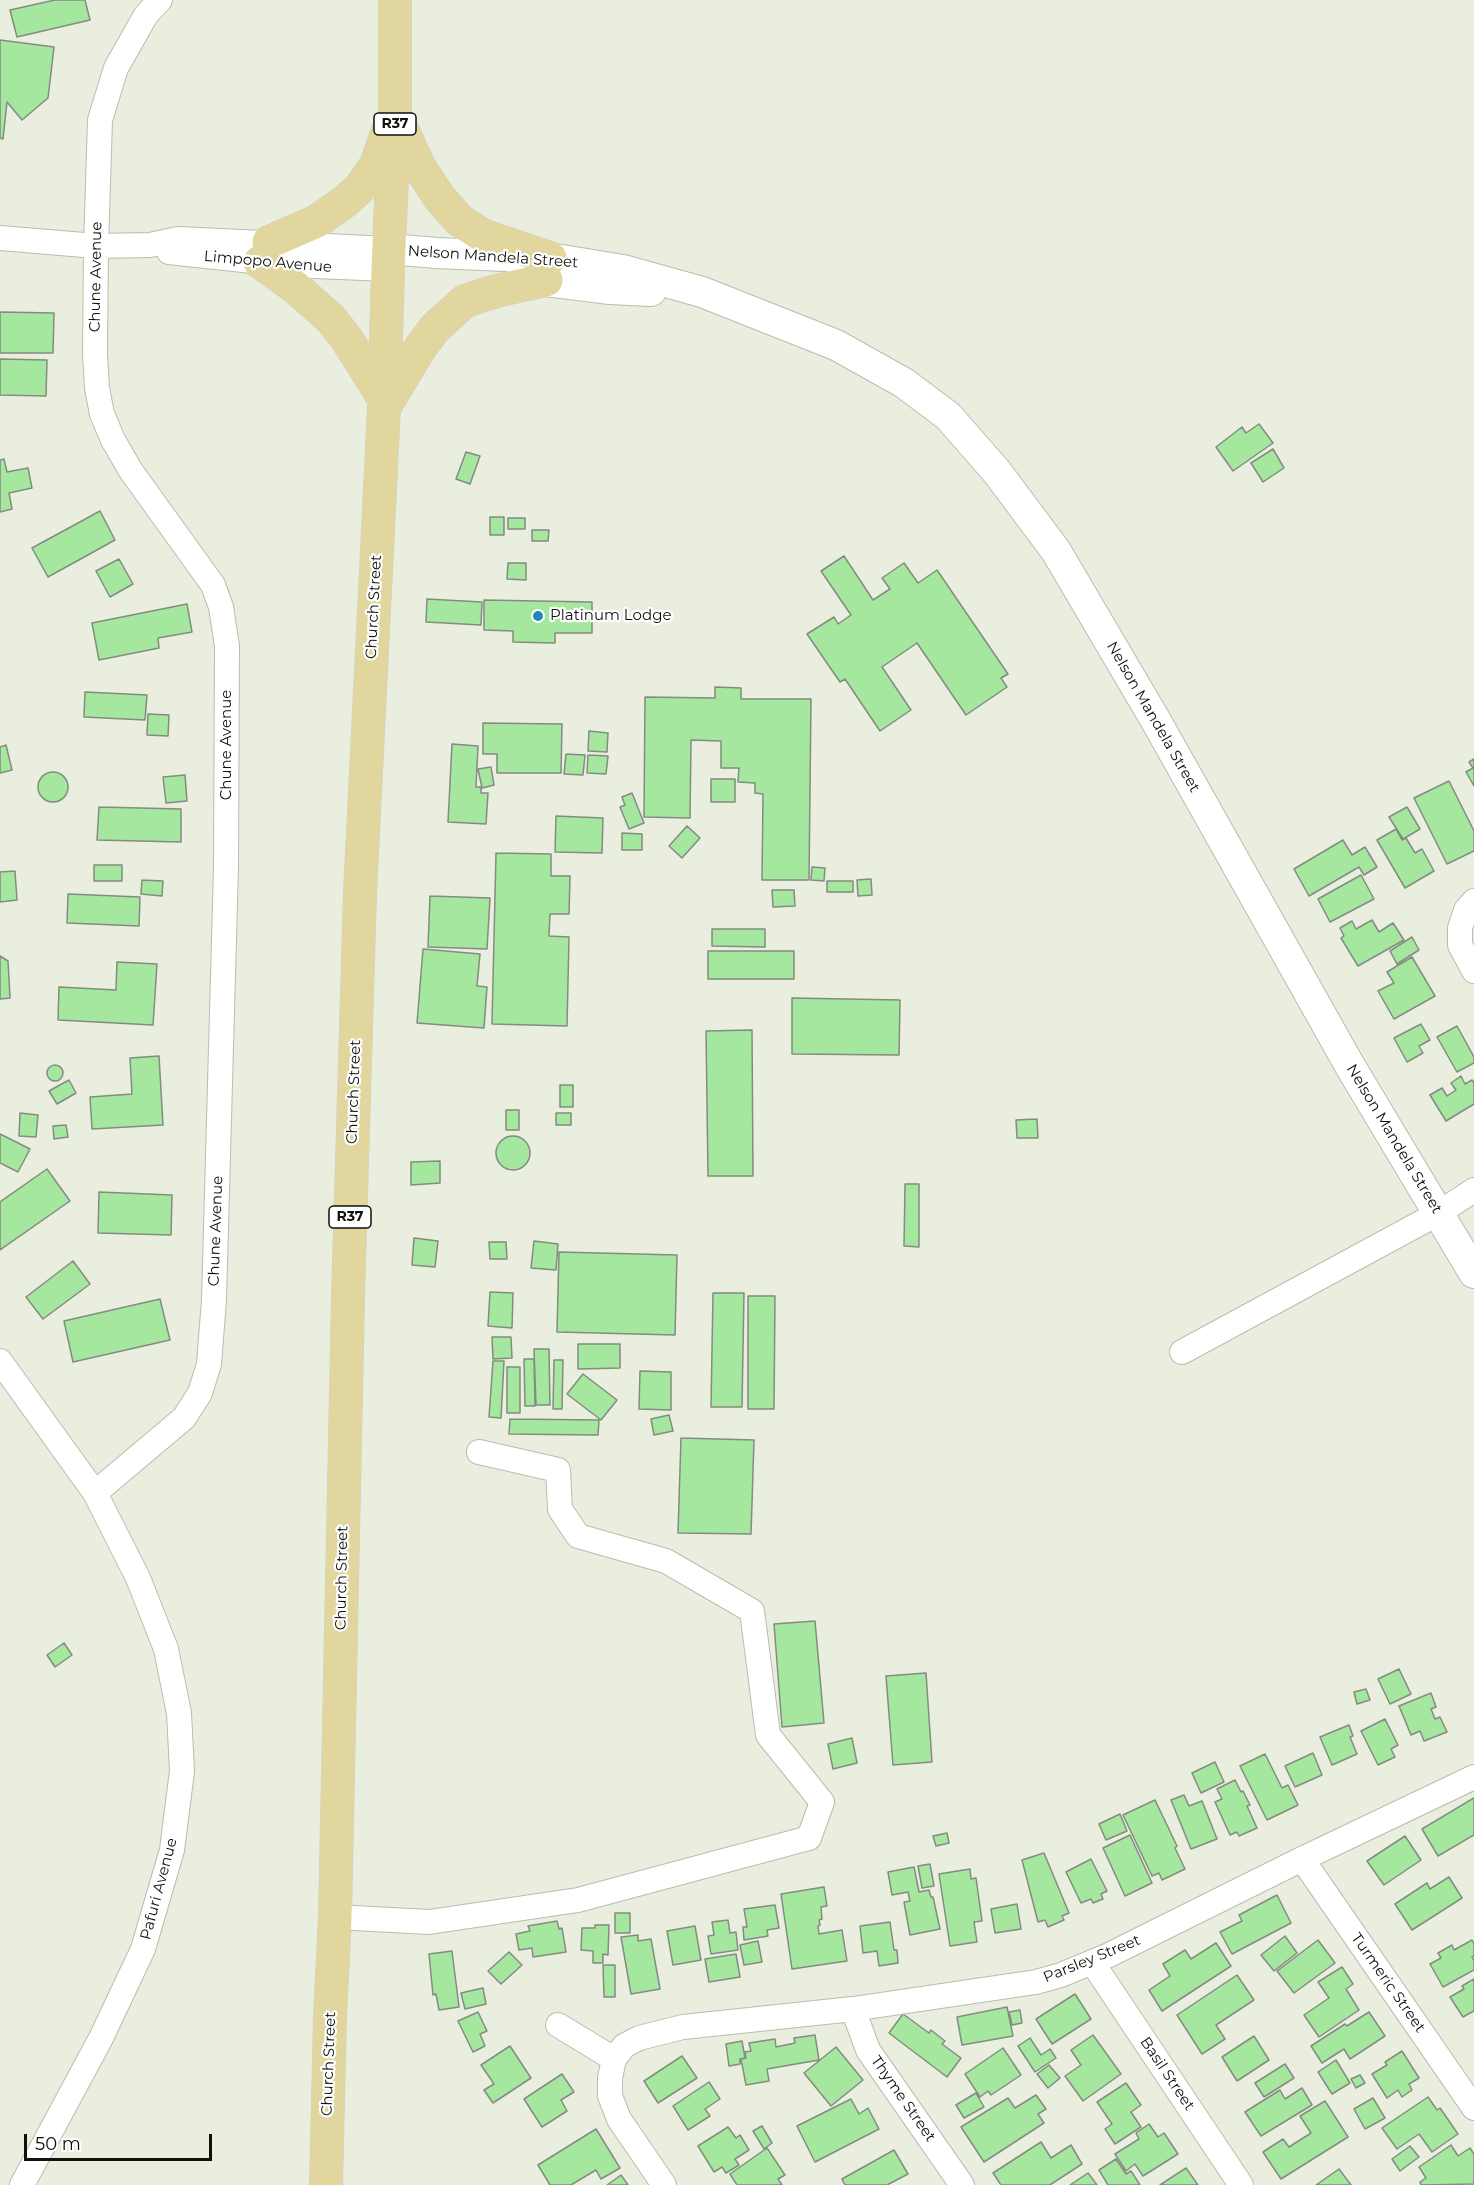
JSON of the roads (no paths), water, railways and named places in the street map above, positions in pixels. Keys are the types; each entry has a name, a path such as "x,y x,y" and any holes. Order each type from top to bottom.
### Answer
{"main road":[{"name":"Church Street","path":"326,2185 335,1917 348,1297 360,893 395,112 395,0"},
{"path":"395,112 376,165 358,189 330,214 264,252 296,288 331,319 346,338 383,403 430,334 465,300 548,269"},
{"path":"395,112 420,168 459,219 482,235 548,269"}],"street":[{"name":"Chune Avenue","path":"95,1494 184,1418 200,1394 209,1364 214,1300 226,867 227,646 221,608 213,585 131,471 113,440 102,414 97,388 95,354 100,120 116,68 146,15 160,0"},
{"name":"Limpopo Avenue","path":"0,238 96,246 150,245 178,239 264,252 388,259"},
{"name":"Nelson Mandela Street","path":"388,259 548,269 623,270 702,292 836,345 904,383 948,416 997,472 1056,551 1156,721 1350,1066 1474,1274"},
{"path":"1474,901 1466,910 1460,928 1460,945 1474,971"},
{"path":"1182,1352 1439,1213 1474,1190"},
{"name":"Pafuri Avenue","path":"0,1361 95,1494 138,1578 166,1649 179,1713 182,1771 172,1850 143,1949 101,2038 22,2185"},
{"path":"335,1917 429,1922 578,1900 809,1838 822,1802 768,1735 752,1611 666,1561 578,1536 560,1509 558,1470 479,1452"},
{"name":"Parsley Street","path":"614,2059 624,2046 639,2038 683,2027 853,2010 1061,1976 1474,1777"},
{"name":"Turmeric Street","path":"1302,1859 1474,2108"},
{"name":"Basil Street","path":"1092,1962 1241,2185"},
{"name":"Thyme Street","path":"853,2010 868,2050 962,2185"},
{"path":"558,2025 614,2059 610,2078 610,2096 619,2119 664,2185"}],"place":[{"name":"Platinum Lodge","path":"538,616"}]}
